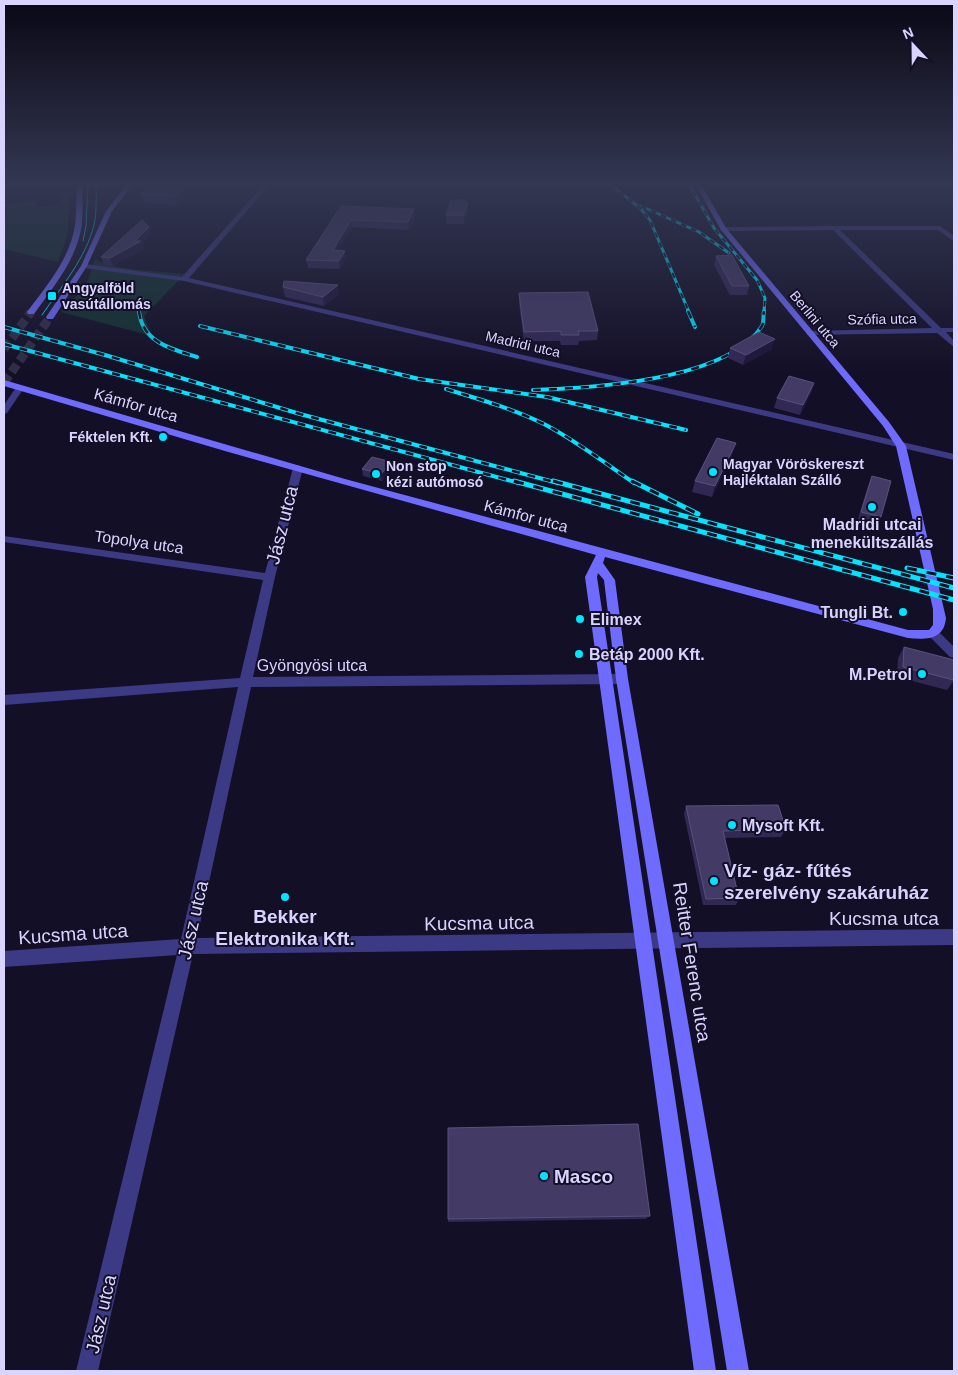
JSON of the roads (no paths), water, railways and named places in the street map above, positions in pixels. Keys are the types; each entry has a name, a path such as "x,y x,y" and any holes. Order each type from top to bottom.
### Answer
{"street":[{"path":"32,312 55,280 72,246"},
{"path":"50,317 84,266 93,246"},
{"path":"184,279 213,246"},
{"name":"Berlini utca","path":"737,246 886,424 901,446"},
{"path":"853,246 954,345"},
{"name":"Madridi utca","path":"84,266 184,279 901,446 954,456"},
{"name":"Szófia utca","path":"810,333 954,330"},
{"name":"Kámfor utca","path":"4,383 600,558 908,634 934,634 954,642"},
{"path":"4,411 20,388"},
{"path":"901,446 939,609 939,629 934,634 954,654"},
{"name":"Jász utca","path":"87,1371 187,946 269,578 298,468"},
{"name":"Topolya utca","path":"4,539 269,578"},
{"path":"600,558 591,577 705,1371"},
{"name":"Reitter Ferenc utca","path":"600,558 609,580 622,679 738,1371"},
{"name":"Gyöngyösi utca","path":"4,700 245,682 622,679"},
{"name":"Kucsma utca","path":"4,959 187,946 954,937"}],"tunnel":[{"path":"4,349 31,312"},
{"path":"4,383 50,317"}],"tram line":[{"path":"42,315 72,272 86,246"}],"railway":[{"path":"661,246 689,312"},
{"path":"719,246 729,253"},
{"path":"729,246 757,280 765,298 764,312"},
{"path":"139,312 142,298"},
{"path":"688,311 695,327"},
{"path":"533,390 622,383 690,370 720,359 745,344 762,326 764,311"},
{"path":"139,312 141,322 146,330 159,343 197,357"},
{"path":"200,326 419,379 547,397 686,430"},
{"path":"4,327 105,355 300,414 558,483"},
{"path":"4,344 519,483"},
{"path":"446,389 508,409 544,424 578,444 634,483"},
{"path":"514,481 954,600"},
{"path":"553,481 954,588"},
{"path":"632,481 698,514"},
{"path":"907,568 954,578"}],"place":[{"name":"Angyalföld vasútállomás","path":"52,296"},
{"name":"Féktelen Kft.","path":"163,437"},
{"name":"Magyar Vöröskereszt Hajléktalan Szálló","path":"713,472"},
{"name":"Non stop kézi autómosó","path":"376,474"},
{"name":"Madridi utcai menekültszállás","path":"872,507"},
{"name":"Tungli Bt.","path":"903,612"},
{"name":"Elimex","path":"580,619"},
{"name":"Betáp 2000 Kft.","path":"579,654"},
{"name":"M.Petrol","path":"922,674"},
{"name":"Mysoft Kft.","path":"732,825"},
{"name":"Víz- gáz- fűtés szerelvény szakáruház","path":"714,881"},
{"name":"Bekker Elektronika Kft.","path":"285,897"},
{"name":"Masco","path":"544,1176"}]}
